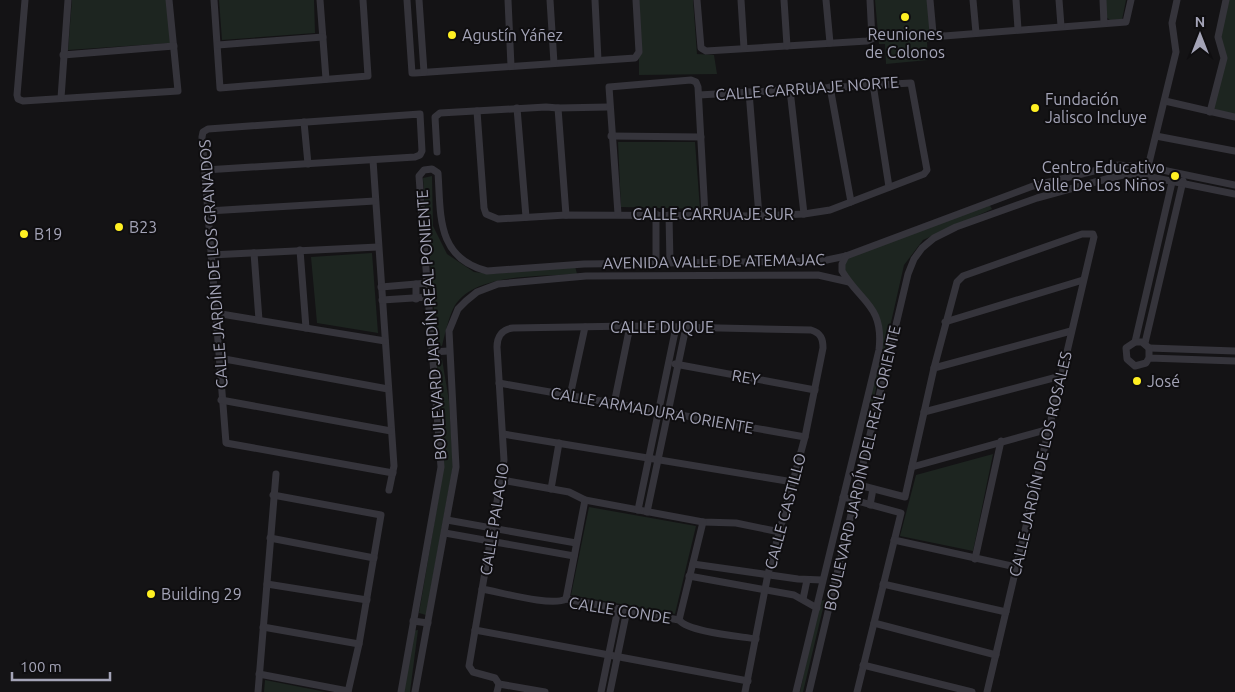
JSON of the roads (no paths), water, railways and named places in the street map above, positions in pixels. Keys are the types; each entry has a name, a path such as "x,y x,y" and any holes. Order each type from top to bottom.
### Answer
{"street":[{"path":"25,0 18,100 178,91 170,0"},
{"path":"61,98 68,0"},
{"path":"214,0 220,88 368,76 363,0"},
{"path":"320,0 326,79"},
{"path":"407,0 412,73 635,58 638,56 636,0"},
{"path":"419,0 424,72"},
{"path":"508,0 511,66"},
{"path":"550,0 554,63"},
{"path":"595,0 598,60"},
{"path":"697,0 703,50 868,41 872,39 873,33 870,0"},
{"path":"741,0 744,48"},
{"path":"784,0 788,46"},
{"path":"826,0 830,44"},
{"path":"930,0 932,29 938,36 1126,22 1131,0"},
{"path":"974,0 976,33"},
{"path":"1016,0 1018,29"},
{"path":"1059,0 1061,26"},
{"path":"1102,0 1104,23"},
{"path":"1146,176 1176,52 1172,23 1177,0"},
{"path":"1210,112 1224,58 1218,37 1226,0"},
{"path":"218,45 323,37"},
{"path":"63,54 174,46"},
{"path":"618,214 608,107 609,87 691,80 696,82 699,95 705,215"},
{"name":"CALLE CARRUAJE NORTE","path":"699,95 908,82 913,86 928,165"},
{"path":"873,84 889,187"},
{"path":"830,87 851,202"},
{"path":"790,90 804,214"},
{"path":"749,92 759,216"},
{"path":"1164,101 1235,117"},
{"path":"437,152 436,114 546,106 558,108 608,107"},
{"path":"517,108 526,217"},
{"path":"558,108 566,215"},
{"name":"CALLE CARRUAJE SUR","path":"477,111 484,208 486,214 498,219 618,214 759,216 804,214 830,210 924,174 928,165"},
{"name":"CALLE JARDÍN DE LOS GRANADOS","path":"373,160 420,155 422,146 420,114 208,129 203,132 202,137 221,400 226,443 393,473"},
{"path":"304,122 308,164"},
{"path":"611,136 701,137"},
{"path":"1156,136 1235,152"},
{"path":"205,170 373,160 391,430 393,473 390,490"},
{"name":"AVENIDA VALLE DE ATEMAJAC","path":"428,169 438,173 442,228 451,249 465,262 487,271 584,264 822,261 846,256 1033,186 1128,164 1235,185"},
{"name":"BOULEVARD JARDÍN REAL PONIENTE","path":"400,692 441,467 419,176 421,172 428,169"},
{"path":"1100,169 1103,180"},
{"path":"1174,173 1135,342 1126,348 1127,359 1135,366 1146,363 1149,358 1147,346 1184,175"},
{"path":"996,199 1000,211 1037,198 1128,174 1235,194"},
{"path":"208,211 375,201"},
{"name":"BOULEVARD JARDÍN DEL REAL ORIENTE","path":"809,692 908,274 914,259 922,248 934,238 956,227 1000,211"},
{"path":"656,214 656,263"},
{"path":"669,215 670,263"},
{"name":"CALLE JARDÍN DE LOS ROSALES","path":"945,322 954,288 963,276 1082,234 1093,234 1094,237 987,692"},
{"path":"656,243 670,243"},
{"path":"211,255 378,246"},
{"path":"300,250 306,328"},
{"path":"254,253 259,320"},
{"path":"846,256 842,264 842,271 849,282"},
{"path":"790,276 791,262"},
{"path":"584,264 586,276"},
{"name":"AVENIDA VALLE DE ATEMAJAC","path":"466,301 478,292 498,284 586,276 828,276 849,282"},
{"path":"859,485 905,497 945,322 1083,280"},
{"name":"BOULEVARD JARDÍN DEL REAL ORIENTE","path":"796,692 866,403 881,333 878,321 868,302 849,282"},
{"path":"381,287 428,283"},
{"path":"416,284 416,298"},
{"path":"382,300 429,298"},
{"name":"BOULEVARD JARDÍN REAL PONIENTE","path":"415,692 456,467 448,351 449,331 452,321 466,301"},
{"path":"216,313 385,341"},
{"path":"614,404 630,326"},
{"name":"CALLE DUQUE","path":"507,329 630,326 805,329 817,331"},
{"path":"570,396 585,327"},
{"path":"638,510 676,327"},
{"path":"647,512 686,327"},
{"name":"CALLE PALACIO","path":"499,684 491,676 473,672 469,669 502,480 503,434 497,341 507,329"},
{"name":"CALLE CASTILLO","path":"746,692 768,574 805,437 823,340 817,331"},
{"path":"934,368 1071,331"},
{"path":"1135,342 1147,346 1235,351"},
{"path":"433,352 448,351"},
{"path":"219,358 388,389"},
{"path":"1149,358 1235,361"},
{"name":"REY","path":"669,362 814,390"},
{"path":"924,412 1061,376"},
{"name":"CALLE ARMADURA ORIENTE","path":"499,383 805,437"},
{"path":"221,400 391,430"},
{"path":"866,403 877,406"},
{"path":"912,467 1049,428"},
{"path":"503,434 793,482"},
{"path":"975,559 1000,441"},
{"path":"551,489 559,443"},
{"path":"258,692 276,474"},
{"path":"502,480 569,492 585,500 647,512 703,522 736,523 780,532"},
{"path":"870,505 873,489"},
{"path":"259,674 348,692 359,644 381,515 274,495"},
{"path":"843,498 901,513 857,692"},
{"path":"566,599 585,500"},
{"path":"447,520 576,543"},
{"path":"460,536 464,522"},
{"path":"679,620 703,522"},
{"path":"445,533 574,556"},
{"path":"270,538 374,558"},
{"path":"894,540 1016,568"},
{"path":"692,564 807,580 822,580"},
{"path":"690,576 803,599 817,608"},
{"path":"803,599 807,580"},
{"path":"267,584 367,600"},
{"path":"883,584 1006,612"},
{"name":"CALLE CONDE","path":"482,589 546,600 562,601 566,599 618,608 679,620 682,624 697,628 756,639"},
{"path":"601,692 618,608"},
{"path":"610,692 627,610"},
{"path":"413,620 428,624"},
{"path":"874,623 996,655"},
{"path":"263,627 359,644"},
{"path":"475,630 748,681"},
{"path":"863,665 972,692"},
{"path":"497,692 499,684 545,692"}],"place":[{"name":"Reuniones de Colonos","path":"905,17"},
{"name":"Agustín Yáñez","path":"452,35"},
{"name":"Fundación Jalisco Incluye","path":"1035,108"},
{"name":"Centro Educativo Valle De Los Niños","path":"1175,176"},
{"name":"B23","path":"119,227"},
{"name":"B19","path":"24,234"},
{"name":"José","path":"1137,381"},
{"name":"Building 29","path":"151,594"}]}
